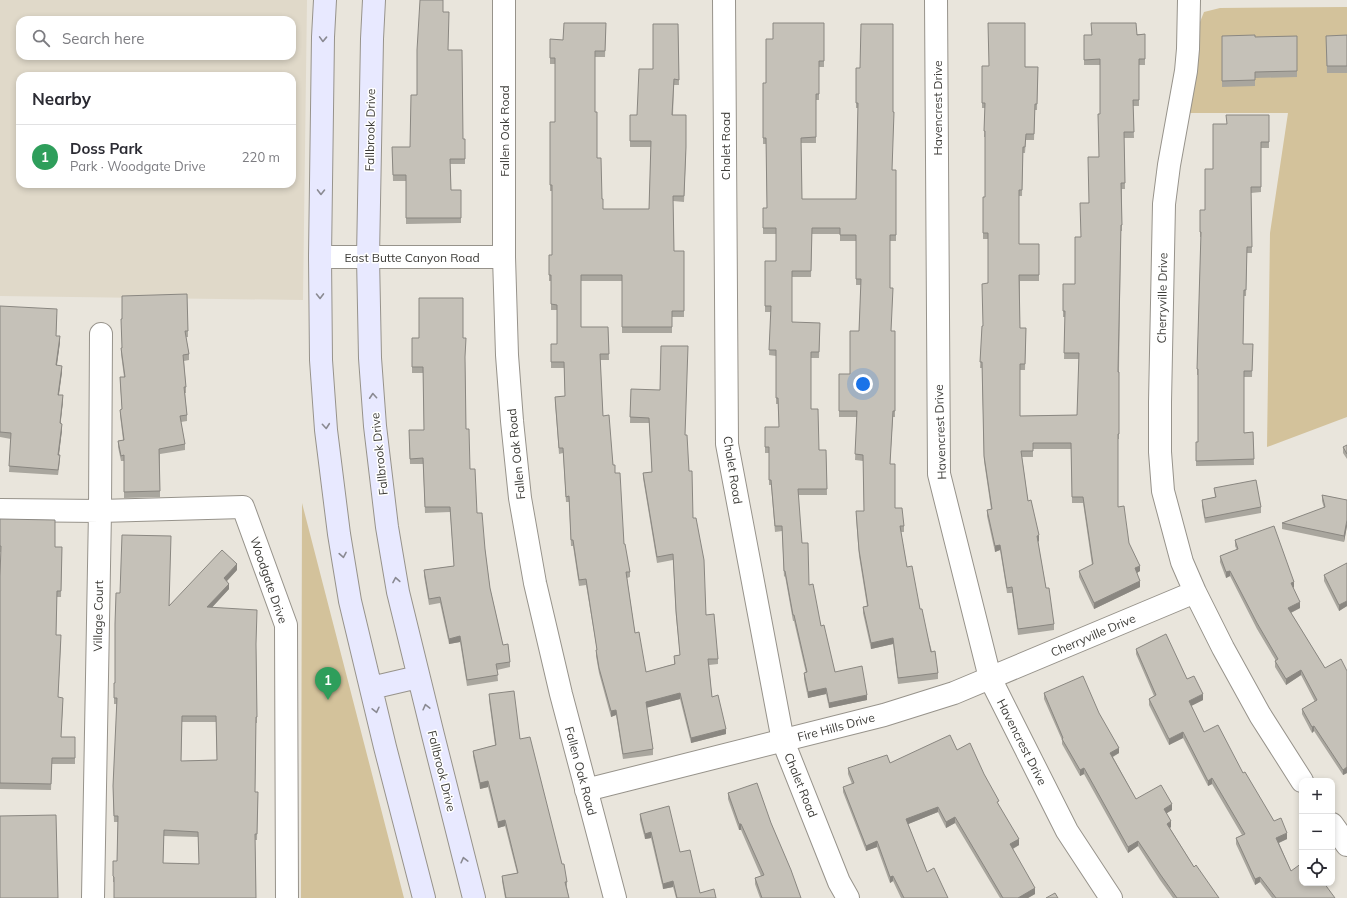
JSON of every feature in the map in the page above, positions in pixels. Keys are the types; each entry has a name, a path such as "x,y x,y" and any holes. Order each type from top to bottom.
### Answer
{"main road":[{"path":"325,0 320,258 322,360 326,430 339,534 349,594 424,898"},
{"name":"Fallbrook Drive","path":"374,0 368,257 370,358 375,426 387,527 398,592 474,898"},
{"path":"371,688 418,677"}],"street":[{"name":"Fallen Oak Road","path":"504,0 504,257 506,355 520,498 535,583 586,790 615,898"},
{"name":"Chalet Road","path":"724,0 727,444 783,741 839,882 848,898"},
{"name":"Havencrest Drive","path":"936,0 939,474 990,678 1067,831 1111,898"},
{"name":"Cherryville Drive","path":"1189,0 1186,71 1169,165 1164,204 1160,402 1160,452 1163,491 1182,562 1195,592 1223,648 1260,715 1300,778"},
{"name":"East Butte Canyon Road","path":"320,258 504,257"},
{"name":"Village Court","path":"93,898 100,511 101,334"},
{"name":"Woodgate Drive","path":"0,510 100,511 244,507 286,625 287,898"},
{"name":"Cherryville Drive","path":"990,678 1195,592"},
{"name":"Fire Hills Drive","path":"586,790 884,715 954,692 990,678"},
{"path":"1335,828 1347,845"}],"shaded area":[{"path":"0,0 307,0 303,300 0,296"},
{"path":"1347,7 1347,417 1267,447 1270,233 1288,113 1189,113 1200,22 1204,12 1220,8"},
{"path":"302,503 404,898 301,898"}],"building":[{"path":"420,0 443,0 443,12 449,12 448,50 462,50 463,139 465,139 465,159 450,159 451,190 461,190 461,218 406,218 406,175 393,175 392,147 410,147 411,95 417,95 417,50"},
{"path":"564,23 606,23 605,51 595,51 597,158 601,158 603,209 649,209 651,141 630,141 630,115 637,115 639,69 653,69 653,24 678,24 679,80 674,79 672,115 686,115 684,196 673,196 674,251 684,251 684,311 672,311 672,327 622,327 622,275 581,275 581,327 608,327 609,354 600,354 603,416 609,415 613,465 615,465 615,473 620,473 624,544 630,572 626,572 635,633 639,632 646,672 675,664 674,656 680,655 673,554 657,557 643,473 652,472 649,418 630,417 631,389 660,390 661,346 688,346 685,435 687,435 689,471 692,471 693,518 696,518 704,560 706,615 714,614 718,659 708,659 712,697 718,695 726,729 691,738 680,693 646,702 653,749 623,754 616,710 611,711 599,668 586,579 579,580 573,540 571,540 569,496 566,497 563,448 559,448 555,397 565,396 564,362 551,362 551,344 557,344 557,305 551,304 551,275 549,275 549,255 552,255 550,122 555,122 555,58 550,58 550,39 563,40"},
{"path":"773,23 824,23 824,61 819,61 819,94 816,94 816,137 801,138 802,199 856,199 858,103 856,103 856,68 860,68 861,24 893,24 894,112 892,170 896,170 896,235 890,235 890,288 893,288 891,331 895,331 895,411 893,411 890,464 895,464 895,508 902,508 904,526 900,526 907,567 912,566 920,609 922,609 931,652 935,651 938,673 898,678 893,638 871,643 863,607 868,606 859,550 856,511 864,511 863,455 855,454 857,411 839,411 839,374 850,374 850,331 859,331 861,279 856,279 856,235 840,235 840,228 812,228 811,271 792,271 792,322 820,323 819,352 811,352 811,409 818,409 819,450 826,450 827,489 798,489 802,543 808,543 809,585 813,584 821,626 824,625 835,672 862,666 867,695 829,703 826,688 808,692 804,673 807,672 784,571 782,526 775,526 771,480 769,480 769,447 765,447 765,427 779,427 778,398 776,398 776,350 769,350 771,306 765,306 765,261 776,261 776,228 763,228 763,208 767,208 766,138 763,138 763,83 766,83 766,39 773,39"},
{"path":"988,23 1025,23 1025,67 1038,67 1037,104 1035,104 1034,134 1026,134 1025,147 1023,147 1022,190 1019,190 1019,244 1039,244 1039,275 1019,275 1020,328 1026,328 1025,364 1020,364 1020,416 1077,415 1079,353 1064,353 1065,311 1063,311 1063,284 1075,284 1075,237 1081,237 1080,203 1089,203 1088,157 1099,157 1098,114 1100,114 1100,59 1084,60 1084,35 1092,35 1091,23 1136,23 1137,35 1145,34 1145,59 1139,59 1139,100 1133,100 1134,132 1124,132 1125,183 1121,183 1122,225 1118,372 1118,507 1124,506 1129,543 1140,566 1135,568 1140,581 1094,603 1079,571 1093,564 1083,497 1072,497 1071,443 1033,443 1033,451 1021,451 1028,501 1031,500 1039,535 1037,536 1046,588 1049,588 1054,624 1018,629 1012,587 1007,588 1000,545 995,546 987,510 992,509 984,456 982,362 980,362 983,326 982,284 988,283 988,233 983,233 983,197 985,197 985,103 982,103 982,66 989,66"},
{"path":"1255,35 1255,37 1297,36 1297,71 1255,72 1255,80 1222,81 1222,36"},
{"path":"1347,35 1347,66 1327,66 1326,36"},
{"path":"1226,115 1269,115 1269,142 1261,142 1261,187 1251,187 1252,247 1247,247 1246,290 1244,290 1243,344 1253,344 1252,371 1244,371 1244,433 1253,432 1254,459 1196,461 1196,442 1198,442 1197,369 1201,232 1200,210 1205,210 1205,169 1213,169 1213,124 1227,124"},
{"path":"187,294 188,331 185,331 189,354 183,355 187,415 180,416 185,444 159,449 160,491 124,492 124,455 121,456 118,441 124,440 120,410 122,409 120,377 125,377 121,348 122,296"},
{"path":"419,298 463,298 463,338 466,338 466,429 469,429 470,469 475,469 477,513 482,513 490,588 503,645 508,644 510,662 496,664 498,675 467,680 460,636 449,639 440,597 429,599 424,570 454,566 450,507 425,507 423,458 410,459 409,430 424,430 423,367 412,367 412,338 419,338"},
{"path":"0,306 57,309 56,336 60,336 56,365 62,366 58,395 63,395 58,470 9,466 11,433 0,432"},
{"path":"1347,445 1347,454 1343,447"},
{"path":"1256,480 1261,507 1205,518 1202,500 1216,497 1214,488"},
{"path":"1322,495 1347,500 1347,520 1344,536 1282,523 1325,507"},
{"path":"0,519 55,520 55,547 62,547 61,591 57,591 56,635 61,635 58,697 63,698 61,737 75,737 75,758 52,758 51,784 0,783"},
{"path":"1274,526 1294,582 1291,583 1300,602 1288,608 1325,668 1341,659 1347,671 1347,767 1343,770 1314,726 1312,727 1302,709 1317,700 1301,670 1286,679 1275,661 1278,659 1230,571 1226,572 1220,556 1238,549 1235,540"},
{"path":"122,535 171,536 169,606 222,550 237,564 224,578 229,584 207,607 257,610 255,792 258,792 257,834 255,834 256,898 114,898 113,861 117,861 118,816 114,816 113,786 117,698 114,698 115,624 116,593 120,593","holes":["182,716 216,716 217,760 181,761","164,830 198,832 199,864 163,863"]},
{"path":"1347,563 1347,601 1339,605 1324,575"},
{"path":"1166,634 1187,679 1194,676 1203,694 1189,701 1204,732 1218,725 1243,773 1245,772 1274,821 1281,818 1287,833 1276,838 1291,871 1299,865 1299,886 1326,886 1335,898 1276,898 1260,877 1255,879 1236,838 1245,834 1212,778 1208,781 1183,732 1169,739 1149,699 1156,695 1136,649"},
{"path":"1083,676 1099,713 1119,748 1110,753 1136,799 1161,785 1172,804 1164,809 1171,821 1167,824 1194,867 1196,865 1219,898 1177,898 1138,841 1128,847 1084,768 1080,770 1062,739 1063,738 1044,693"},
{"path":"514,691 520,739 530,737 562,864 564,864 567,882 565,882 569,898 506,898 502,876 518,873 505,820 498,822 488,781 480,783 473,751 496,745 489,694"},
{"path":"950,735 957,750 970,743 984,774 999,801 997,802 1019,839 1010,844 1035,888 1018,898 1003,898 955,817 946,822 938,807 906,819 927,872 934,868 948,898 904,898 893,876 890,877 877,841 866,846 843,787 854,783 848,768 887,755 890,763"},
{"path":"757,783 771,823 801,898 762,898 755,878 764,875 741,824 739,824 728,793"},
{"path":"669,806 680,852 690,850 700,893 714,889 716,898 677,898 673,881 663,884 651,832 645,834 640,814"},
{"path":"56,815 58,898 0,898 0,816"},
{"path":"1055,893 1058,898 1046,898"}],"place":[{"name":"Doss Park","path":"328,700"}]}
